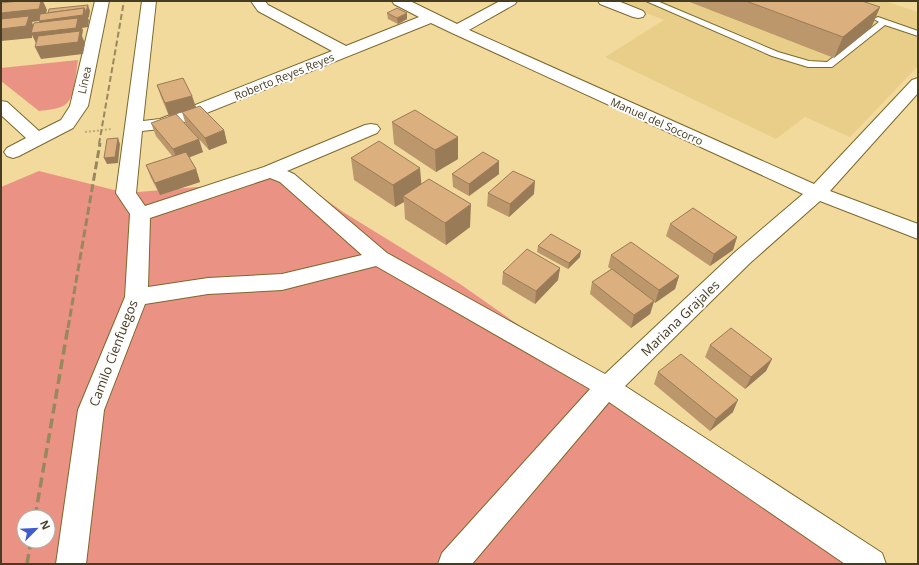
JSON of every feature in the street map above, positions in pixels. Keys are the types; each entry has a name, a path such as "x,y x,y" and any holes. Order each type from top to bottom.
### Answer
{"street":[{"name":"Línea","path":"6,157 67,124 79,106 102,1"},
{"path":"149,1 126,192 140,214 271,171 371,129"},
{"path":"258,1 263,8 325,42 347,52"},
{"name":"Manuel del Socorro","path":"399,1 457,30 817,193 918,232"},
{"path":"457,30 510,1"},
{"path":"605,1 638,14"},
{"name":"Roberto Reyes Reyes","path":"134,127 163,124 432,17"},
{"name":"Mariana Grajales","path":"453,564 607,387 742,258 817,193 918,83"},
{"path":"1,106 37,139"},
{"path":"271,171 287,178 379,258 607,387 871,564"},
{"name":"Camilo Cienfuegos","path":"71,564 91,410 136,297 140,214"},
{"path":"136,297 208,286 282,282 379,258"}],"lane":[{"path":"650,1 774,54 808,64 829,65 884,21"},
{"path":"871,16 918,34"}],"shaded area":[{"path":"616,1 885,1 918,12 918,66 850,137 805,117 776,139 605,57 664,20"},
{"path":"78,60 72,94 68,102 59,108 39,111 1,81 1,68"},
{"path":"39,171 126,193 210,186 286,171 343,212 460,284 607,387 868,564 1,564 1,187"}],"building":[{"path":"41,1 39,9 1,13 1,3"},
{"path":"746,1 862,1 880,7 843,37"},
{"path":"88,5 86,12 84,8 48,13 49,9"},
{"path":"84,8 83,15 39,21 40,14"},
{"path":"397,8 407,13 397,18 387,13"},
{"path":"29,16 26,26 1,29 1,19"},
{"path":"78,18 76,28 31,33 34,23"},
{"path":"80,31 78,42 35,47 38,36"},
{"path":"183,78 192,96 165,103 157,85"},
{"path":"200,106 224,130 205,138 182,112"},
{"path":"415,110 458,137 435,150 392,122"},
{"path":"176,114 199,139 173,149 151,123"},
{"path":"118,138 115,157 104,158 107,139"},
{"path":"379,141 420,168 393,185 351,158"},
{"path":"186,152 196,169 155,183 146,165"},
{"path":"483,152 499,161 469,184 452,174"},
{"path":"513,171 535,181 510,204 488,193"},
{"path":"429,179 471,204 445,223 403,196"},
{"path":"693,208 737,237 714,254 670,224"},
{"path":"551,234 581,251 569,263 538,246"},
{"path":"631,242 679,276 659,290 611,255"},
{"path":"527,249 560,268 536,291 503,272"},
{"path":"612,269 654,301 634,315 592,282"},
{"path":"731,328 772,359 751,377 710,345"},
{"path":"681,354 738,400 716,419 658,372"}],"railway":[{"path":"99,144 124,1"},
{"path":"68,328 100,143"},
{"path":"36,509 68,327"},
{"path":"27,564 30,549"}]}
